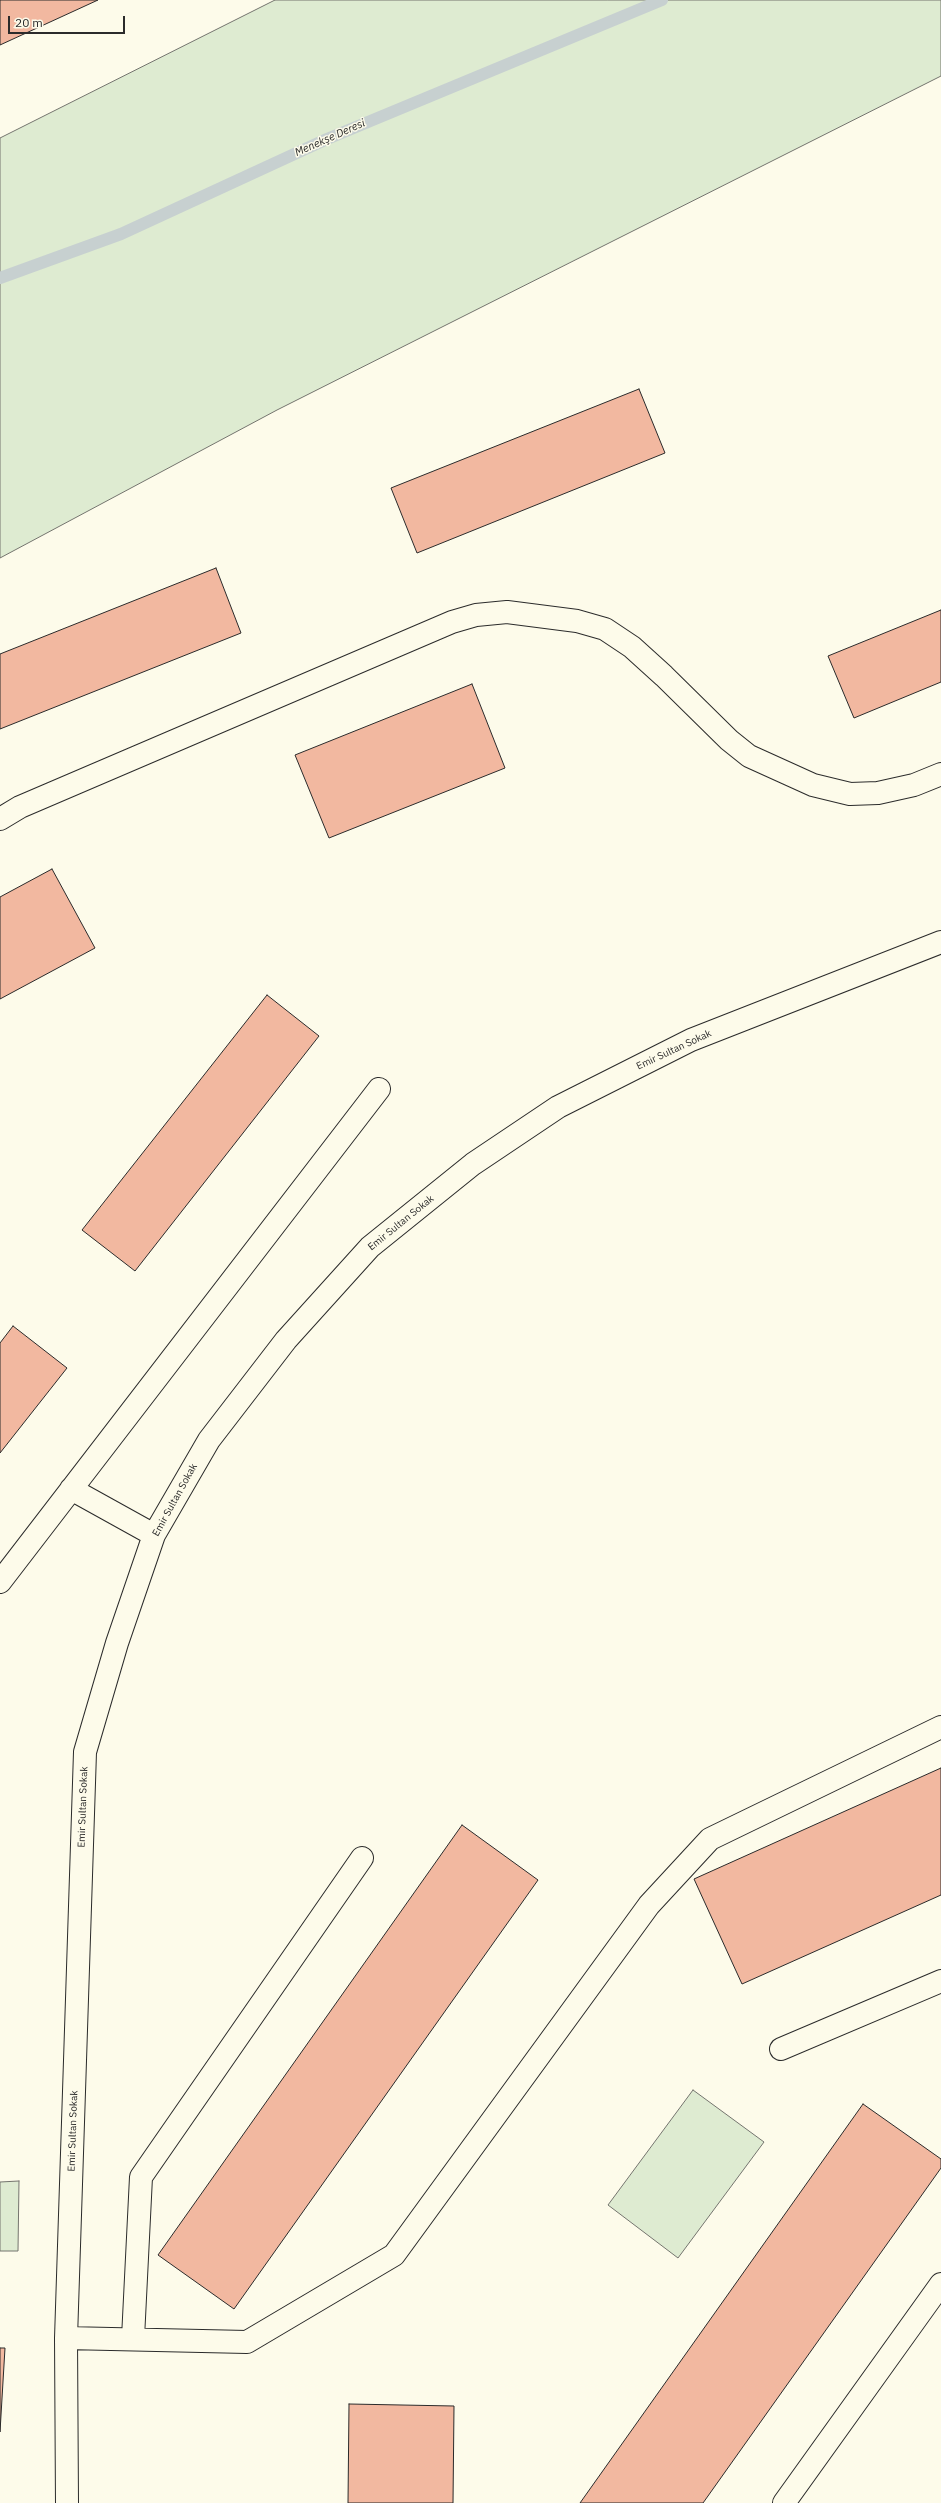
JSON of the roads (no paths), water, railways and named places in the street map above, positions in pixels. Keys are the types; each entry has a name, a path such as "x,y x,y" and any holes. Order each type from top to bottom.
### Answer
{"street":[{"path":"0,819 20,807 452,622 476,615 507,612 549,616 606,629 632,647 659,671 729,740 749,756 813,785 850,794 878,793 914,785 941,774"},
{"name":"Emir Sultan Sokak","path":"67,2503 66,2338 85,1752 117,1643 154,1535 209,1440 286,1340 370,1247 473,1164 558,1107 691,1040 941,942"},
{"path":"0,1582 378,1089"},
{"path":"72,1489 154,1535"},
{"path":"66,2338 133,2338 247,2342 394,2255 649,1905 710,1839 941,1727"},
{"path":"133,2338 141,2177 362,1858"},
{"path":"781,2049 941,1981"},
{"path":"784,2503 941,2284"}],"waterway":[{"name":"Menekşe Deresi","path":"0,278 121,234 327,139 662,0"}]}
